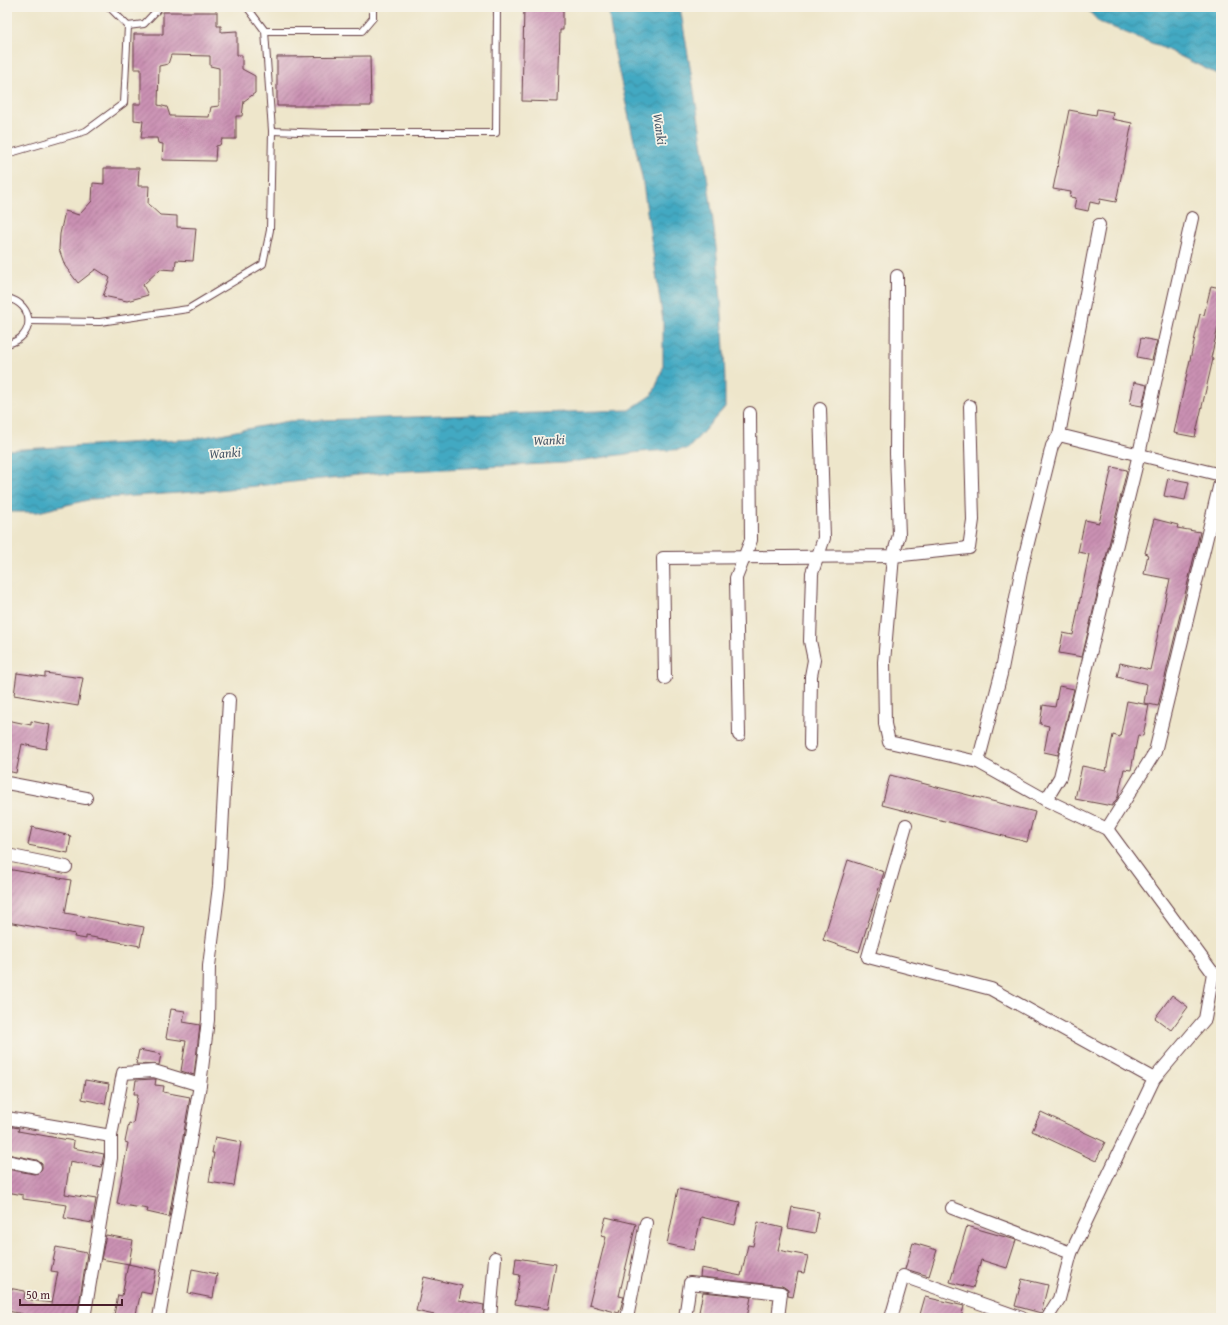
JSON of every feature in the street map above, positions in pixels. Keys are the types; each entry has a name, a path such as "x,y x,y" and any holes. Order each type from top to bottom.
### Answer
{"street":[{"path":"1046,800 1060,778 1139,454 1192,218"},
{"path":"978,762 1001,674 1022,567 1052,446 1059,435 1099,225"},
{"path":"897,276 896,454 899,535 893,556 884,662 885,724 889,742 978,762 1046,800 1107,829 1217,974 1205,1019 1154,1079 1071,1253 1060,1298 1047,1318"},
{"path":"665,678 663,558 893,556 969,548 973,520 970,406"},
{"path":"810,745 811,676 814,660 810,641 812,572 819,557 824,538 820,409"},
{"path":"739,735 736,578 751,540 750,413"},
{"path":"1059,435 1221,474"},
{"path":"1107,829 1155,752 1221,479"},
{"path":"159,1318 200,1085 208,1020 209,966 219,886 229,700"},
{"path":"7,783 86,798"},
{"path":"906,825 868,957 991,989 1154,1079"},
{"path":"7,854 66,867"},
{"path":"84,1318 111,1158 111,1136 124,1072 154,1072 200,1085"},
{"path":"7,1118 111,1136"},
{"path":"7,1161 35,1167"},
{"path":"952,1208 1071,1253"},
{"path":"627,1318 646,1222"},
{"path":"490,1318 495,1258"},
{"path":"891,1318 903,1276 1022,1318"},
{"path":"685,1318 690,1283 781,1293 778,1318"}],"lane":[{"path":"7,212 7,154 86,131 124,103 128,26 109,7"},
{"path":"128,26 144,24 160,7"},
{"path":"29,321 100,322 188,309 263,264 270,230 272,130 265,31 247,7"},
{"path":"265,31 362,31 373,18 373,7"},
{"path":"272,130 326,133 496,133 497,7"},
{"path":"7,298 22,305 27,312 29,321 27,330 22,337 7,344"}],"water":[{"name":"Wanki","path":"608,7 680,7 704,156 717,256 724,356 725,407 688,449 640,452 564,463 388,472 208,491 92,499 38,512 7,512 7,450 194,439 289,421 629,410 653,394 663,368 663,321 642,177 613,45"},
{"path":"1085,7 1221,7 1221,76 1159,46 1099,22"}],"building":[{"path":"524,7 563,7 563,30 560,30 558,102 522,101"},
{"path":"163,12 217,12 217,26 221,26 221,32 237,31 237,55 242,55 242,69 255,76 255,93 244,101 242,116 236,116 236,139 222,139 220,145 216,146 215,161 162,160 163,144 158,143 157,138 141,138 143,121 134,120 134,104 141,104 141,69 134,69 134,34 163,34","holes":["171,55 210,56 210,66 219,68 219,106 211,107 209,117 170,116 167,107 158,105 159,66 168,64"]},
{"path":"370,56 371,106 277,106 277,57"},
{"path":"1097,109 1113,112 1112,119 1132,123 1116,202 1100,199 1099,204 1090,202 1088,211 1074,208 1076,198 1070,197 1071,192 1053,189 1069,110 1096,115"},
{"path":"104,168 139,168 138,186 149,186 148,204 160,215 177,216 177,227 196,228 193,261 176,260 175,270 160,269 143,285 148,295 127,301 103,296 110,278 96,269 78,283 65,266 59,249 60,234 65,211 79,215 92,201 93,183 104,184"},
{"path":"1211,286 1221,288 1221,314 1211,358 1213,359 1195,437 1174,433 1200,314 1204,315"},
{"path":"1141,338 1157,341 1152,360 1137,357"},
{"path":"1134,382 1147,385 1142,406 1130,404"},
{"path":"1112,467 1127,470 1082,657 1059,653 1063,633 1073,635 1089,554 1078,552 1085,520 1099,523"},
{"path":"1168,478 1189,482 1185,500 1164,496"},
{"path":"1154,519 1178,525 1177,528 1200,532 1158,706 1144,703 1147,684 1117,677 1120,663 1150,670 1170,579 1144,574 1148,554 1145,553"},
{"path":"17,673 45,677 45,673 83,678 78,706 14,695"},
{"path":"1059,686 1074,689 1058,755 1044,752 1049,726 1040,724 1043,705 1055,707"},
{"path":"1127,701 1149,705 1143,736 1138,735 1131,770 1124,769 1118,797 1112,806 1075,799 1082,766 1106,771 1113,735 1120,737"},
{"path":"7,720 31,725 31,721 50,725 46,749 22,744 16,773 7,771"},
{"path":"890,775 1035,812 1027,842 882,805"},
{"path":"32,827 71,836 68,853 28,845"},
{"path":"848,860 884,872 859,952 823,940"},
{"path":"7,869 71,880 65,913 144,927 140,946 86,936 86,939 74,937 75,934 7,922"},
{"path":"1172,995 1188,1007 1171,1030 1155,1018"},
{"path":"171,1009 185,1011 183,1022 200,1025 194,1075 181,1071 186,1041 166,1038"},
{"path":"139,1050 161,1054 159,1065 136,1064"},
{"path":"156,1079 155,1085 164,1086 163,1092 190,1097 169,1217 147,1212 148,1209 117,1204 128,1143 125,1142 129,1123 133,1124 138,1094 134,1094 136,1080"},
{"path":"85,1080 109,1084 105,1104 82,1099"},
{"path":"1041,1112 1105,1142 1096,1161 1032,1131"},
{"path":"7,1126 19,1128 18,1131 74,1141 73,1148 104,1154 101,1167 70,1161 65,1194 96,1199 92,1223 64,1218 67,1205 23,1199 23,1195 7,1192 7,1169 34,1174 40,1172 42,1164 37,1160 7,1154"},
{"path":"215,1137 241,1142 234,1186 209,1182"},
{"path":"678,1189 740,1202 735,1225 701,1217 694,1250 667,1244"},
{"path":"792,1207 819,1212 815,1233 788,1228"},
{"path":"606,1217 636,1224 619,1296 624,1297 619,1313 589,1305 606,1237 601,1236"},
{"path":"758,1222 783,1228 778,1250 808,1256 804,1273 798,1272 793,1297 788,1296 788,1290 782,1286 700,1277 701,1268 741,1276 748,1245 753,1246"},
{"path":"967,1226 1016,1240 1007,1268 981,1260 973,1288 950,1282"},
{"path":"106,1235 133,1240 129,1264 101,1259"},
{"path":"913,1243 937,1250 929,1276 905,1269"},
{"path":"56,1247 87,1253 77,1318 22,1318 23,1314 7,1311 8,1288 25,1291 24,1299 52,1303 58,1272 51,1271"},
{"path":"516,1258 556,1264 548,1309 515,1304 520,1275 514,1274"},
{"path":"128,1264 156,1270 151,1294 141,1292 135,1318 114,1315 118,1295 122,1296"},
{"path":"192,1269 217,1274 213,1298 188,1293"},
{"path":"424,1277 462,1286 459,1300 484,1305 483,1318 448,1318 416,1311"},
{"path":"1022,1279 1048,1285 1041,1313 1015,1306"},
{"path":"703,1292 751,1297 747,1318 732,1318 699,1312"},
{"path":"925,1297 964,1306 961,1318 919,1318"}]}
